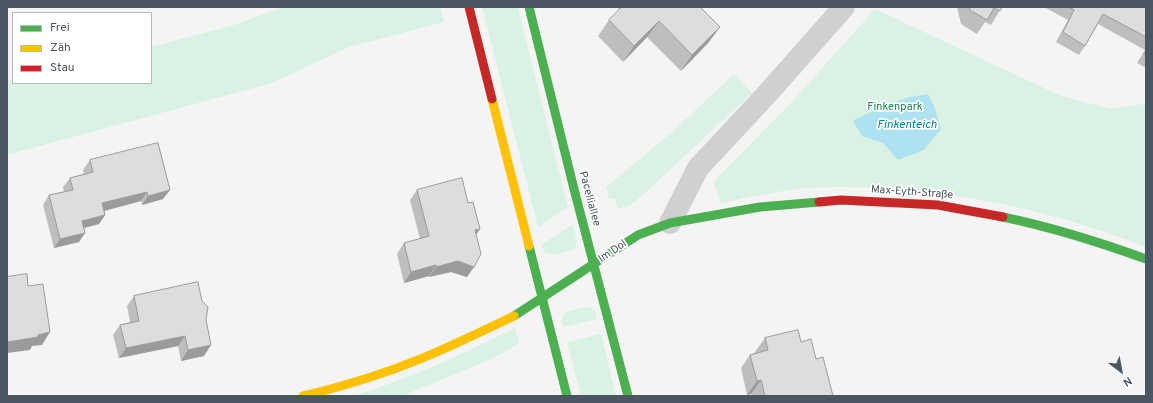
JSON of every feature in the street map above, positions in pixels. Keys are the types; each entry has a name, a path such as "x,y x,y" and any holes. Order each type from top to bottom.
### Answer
{"street":[{"path":"469,7 567,396"},
{"name":"Pacelliallee","path":"529,7 628,396"},
{"path":"670,223 698,168 768,94 844,7"},
{"name":"Max-Eyth-Straße","path":"670,223 760,207 841,200 938,205 1021,221 1107,245 1146,259"},
{"name":"Im Dol","path":"303,396 328,390 399,367 516,315 638,235 670,223"}],"green space":[{"path":"283,7 440,7 444,22 349,47 272,83 7,154 7,81 12,80 12,84 152,84 152,47 234,25"},
{"path":"482,7 518,7 568,207 538,227"},
{"name":"Finkenpark","path":"875,9 1059,95 1110,109 1146,103 1146,247 1084,225 1021,208 957,196 925,192 861,187 808,188 764,194 721,204 713,182 789,105"},
{"path":"734,74 752,93 645,193 629,206 618,209 614,198 609,199 606,187 671,133"},
{"path":"573,224 577,242 575,248 556,254 548,254 545,252 542,244"},
{"path":"587,307 593,309 597,319 564,327 562,317 564,314 572,310"},
{"path":"515,328 519,343 494,358 402,396 353,396 415,374"},
{"path":"601,334 616,396 581,396 567,342"}],"water":[{"name":"Finkenteich","path":"928,94 934,106 941,129 924,150 898,160 883,143 862,136 853,121 884,105 910,97"}],"building":[{"path":"622,7 700,7 720,27 692,55 659,21 634,46 609,20"},
{"path":"970,7 1002,7 1000,11 994,8 987,20 970,10"},
{"path":"1068,7 1146,7 1146,37 1103,14 1085,46 1063,32 1074,10"},
{"path":"158,143 170,190 148,196 147,192 102,203 105,215 82,221 85,233 60,239 49,195 73,190 70,178 93,172 90,160"},
{"path":"462,178 468,203 473,202 480,229 475,230 481,254 474,267 458,261 411,272 404,243 429,236 417,190"},
{"path":"27,274 28,286 43,284 50,332 38,335 38,337 8,342 7,277"},
{"path":"198,282 202,301 208,307 206,320 211,345 188,350 185,336 126,348 120,325 139,321 134,296"},
{"path":"798,330 801,342 811,339 816,359 823,357 833,396 765,396 761,380 757,381 750,355 768,350 765,338"}],"traffic: fast":[{"path":"529,7 574,189 628,396"},
{"path":"514,316 638,235 670,223 760,207 819,202"},
{"path":"1003,217 1075,235 1146,259"},
{"path":"529,246 567,396"}],"traffic: slow":[{"path":"492,99 529,246"},
{"path":"303,396 389,371 423,358 514,316"}],"traffic: jam":[{"path":"469,7 492,99"},
{"path":"819,202 841,200 938,205 1003,217"}]}
